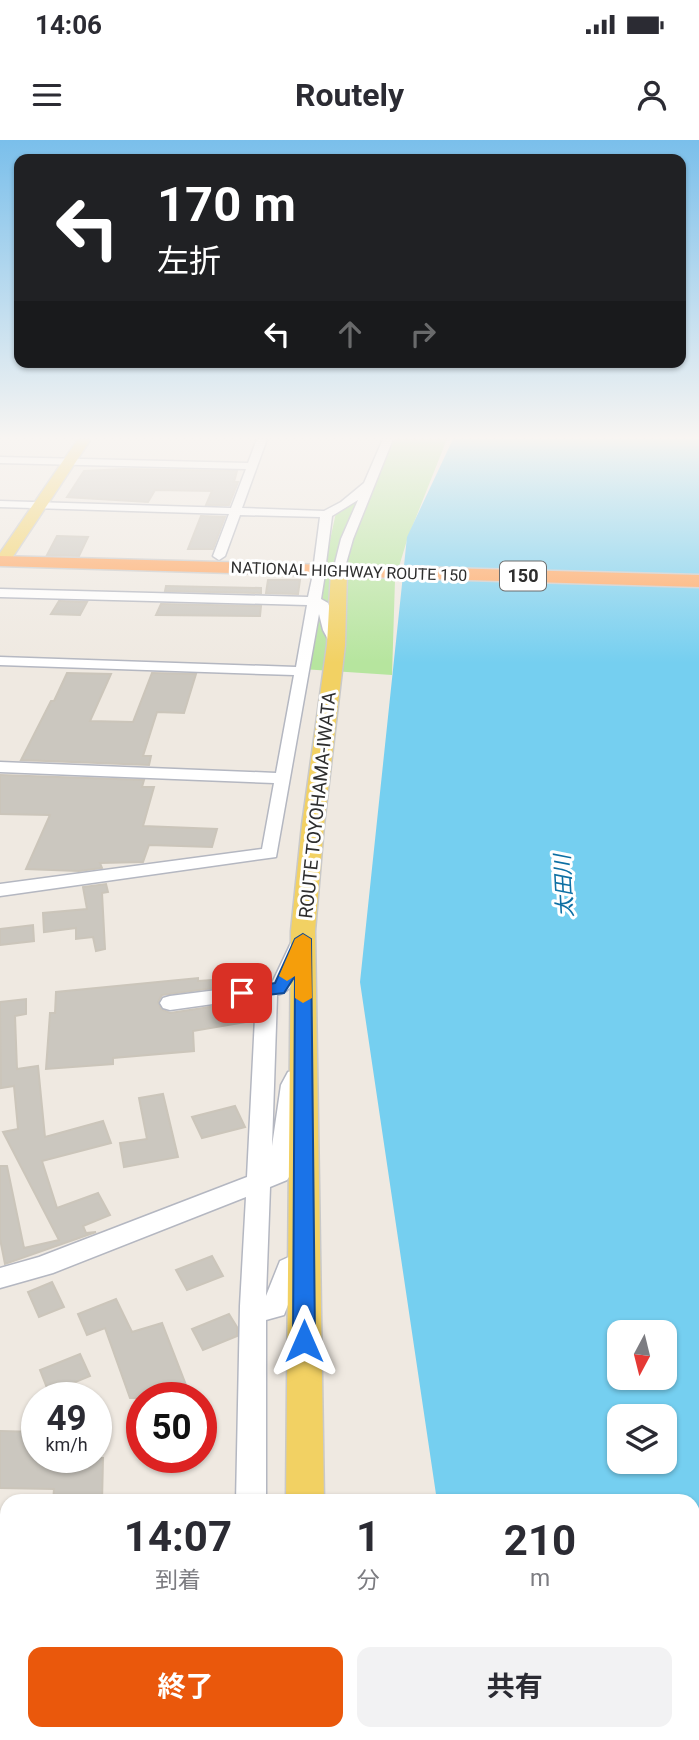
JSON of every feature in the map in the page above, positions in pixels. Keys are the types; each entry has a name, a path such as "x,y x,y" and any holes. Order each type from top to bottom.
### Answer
{"highway":[{"name":"NATIONAL HIGHWAY ROUTE 150","path":"1,562 699,581"}],"main road":[{"path":"1,562 33,514"},
{"name":"ROUTE TOYOHAMA-IWATA","path":"305,1494 303,939 309,851 335,640 331,570"}],"street":[{"path":"219,556 235,514"},
{"path":"311,514 326,514 331,570"},
{"path":"0,890 270,853 314,601 357,514"},
{"path":"0,593 314,601 321,603 326,610 327,630 335,640"},
{"path":"0,661 302,671"},
{"path":"0,767 283,778"},
{"path":"170,1003 282,986 303,939"},
{"path":"251,1494 253,1306 261,1182 267,990"},
{"path":"0,1278 44,1266 279,1174 292,1085 304,1063"},
{"path":"253,1306 265,1310 275,1308 289,1268 304,1260"}],"green space":[{"path":"336,514 417,514 395,580 392,675 302,669"}],"water":[{"name":"太田川","path":"418,514 699,514 699,1494 436,1494 360,982 407,537"}],"building":[{"path":"201,516 225,517 213,549 188,549"},
{"path":"57,536 88,537 79,556 47,555"},
{"path":"268,580 300,580 298,594 266,593"},
{"path":"166,586 261,588 261,593 165,591"},
{"path":"59,601 87,602 80,615 51,614"},
{"path":"161,604 261,606 260,616 156,615"},
{"path":"67,673 111,674 90,721 133,722 152,673 196,674 184,713 157,712 143,756 151,756 149,765 21,760"},
{"path":"0,775 144,780 142,787 154,787 143,826 217,829 212,847 149,845 143,862 100,863 102,868 79,871 26,869 50,815 0,814"},
{"path":"106,884 108,892 102,893 105,949 96,951 93,937 76,939 76,928 44,932 43,913 87,909 83,887"},
{"path":"33,925 34,941 0,945 0,929"},
{"path":"198,978 198,981 242,978 244,984 162,995 158,1002 161,1009 170,1013 250,1001 252,1021 193,1031 194,1051 113,1058 113,1064 46,1069 50,1013 55,1013 56,992"},
{"path":"26,999 26,1014 15,1016 17,1069 38,1066 45,1137 103,1121 111,1143 42,1161 57,1208 98,1193 110,1215 83,1226 86,1233 96,1232 5,1264 0,1239 0,1166 7,1166 24,1248 59,1240 3,1132 18,1129 14,1086 1,1088 0,1002"},
{"path":"163,1094 178,1157 124,1167 120,1143 147,1139 139,1098"},
{"path":"235,1106 245,1127 202,1138 192,1117"},
{"path":"212,1256 223,1276 187,1290 176,1270"},
{"path":"52,1282 64,1307 39,1317 28,1292"},
{"path":"116,1299 132,1332 162,1323 185,1382 126,1382 126,1387 105,1328 87,1335 78,1314"},
{"path":"229,1314 237,1327 237,1336 203,1350 192,1329"},
{"path":"80,1354 90,1376 76,1382 45,1382 40,1370"},
{"path":"0,1431 21,1432 21,1473 103,1473 102,1494 54,1494 54,1489 0,1488"}],"slow traffic":[{"path":"287,976 303,939 303,998"}],"route":[{"path":"242,993 278,989 282,986 303,939 304,1341"}]}
